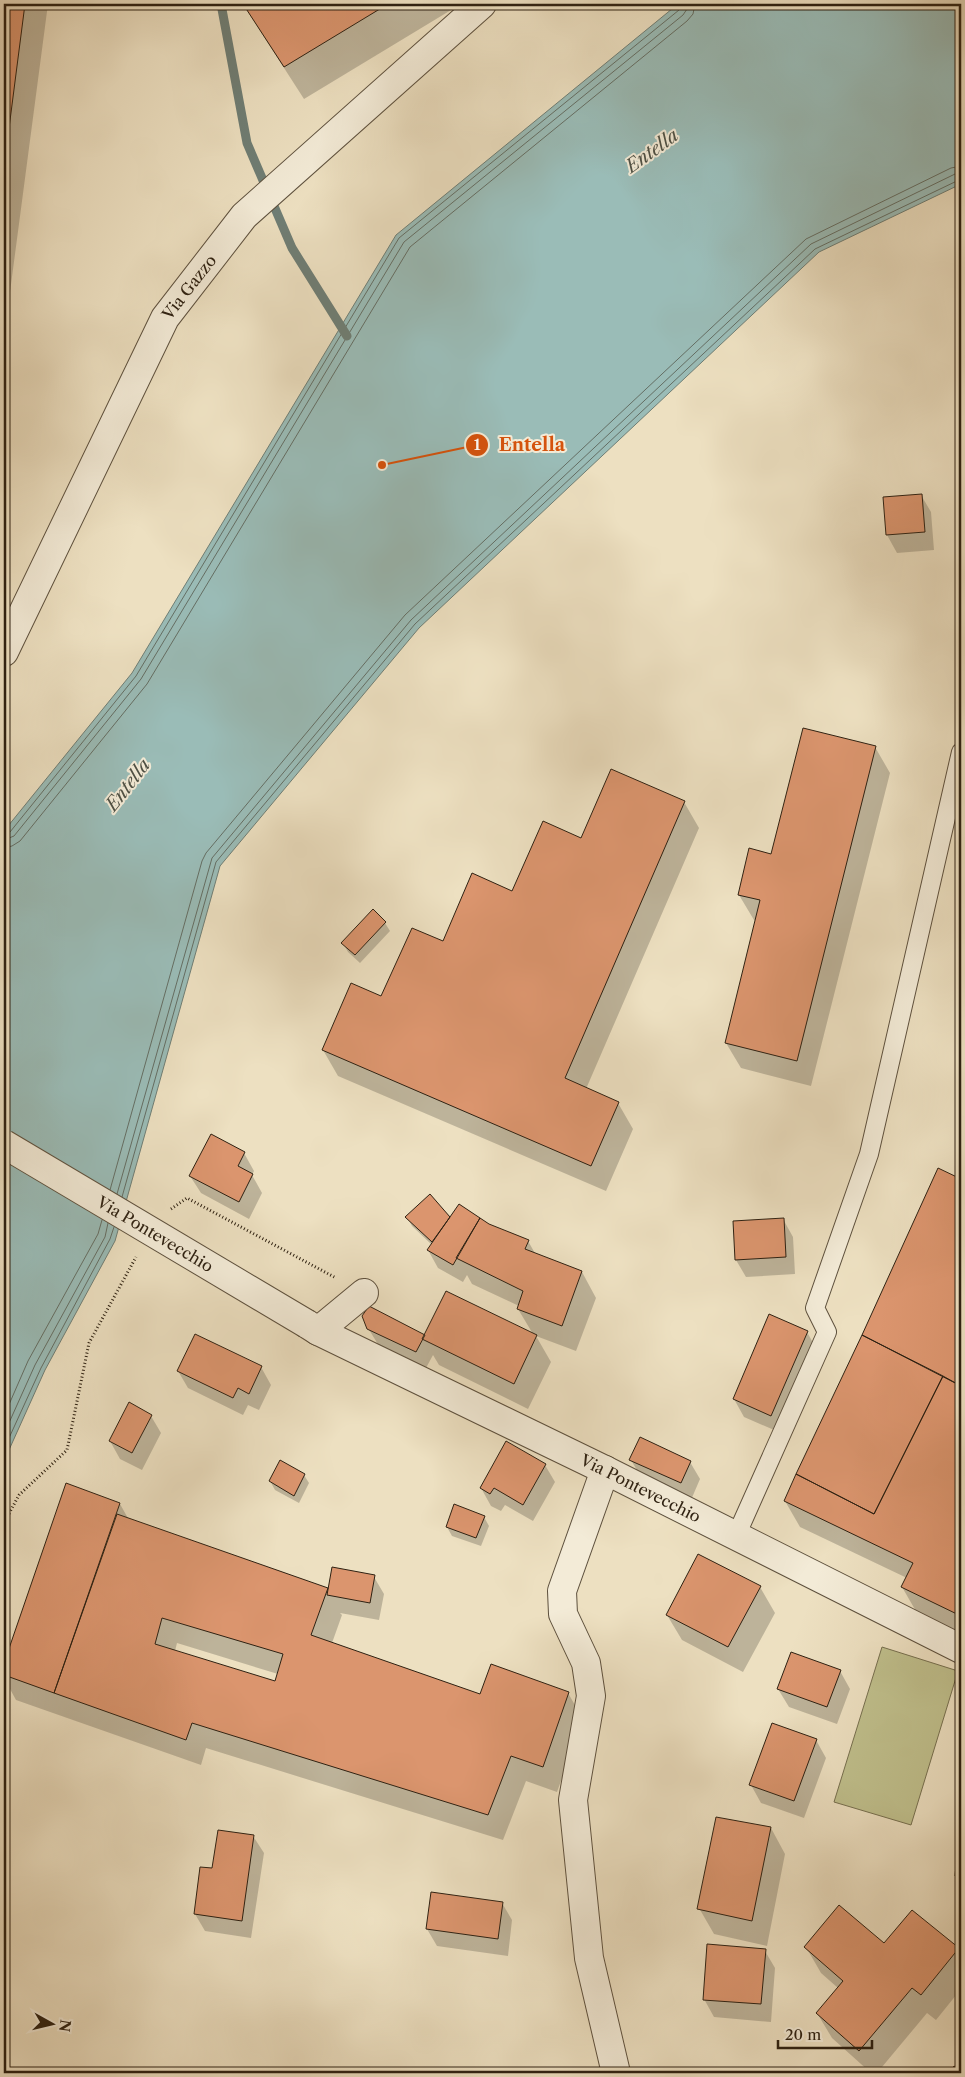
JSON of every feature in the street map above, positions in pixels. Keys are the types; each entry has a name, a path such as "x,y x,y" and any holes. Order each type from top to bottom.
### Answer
{"street":[{"name":"Via Gazzo","path":"4,652 165,318 244,216 482,4"},
{"name":"Via Pontevecchio","path":"4,1144 312,1328 605,1470 961,1649"},
{"path":"312,1328 364,1293"},
{"path":"605,1470 562,1592 563,1614 586,1663 591,1696 573,1800 589,1958 616,2073"}],"lane":[{"path":"736,1536 827,1332 815,1308 869,1154 961,752"}],"path":[{"path":"165,1213 187,1198 364,1293"},
{"path":"4,1523 19,1495 66,1450 90,1343 140,1249"}],"green space":[{"path":"882,1647 958,1671 911,1825 834,1802"}],"water":[{"path":"678,4 961,4 961,184 819,252 419,628 220,866 115,1241 45,1370 4,1461 4,831 132,673 396,235"}],"building":[{"path":"4,4 25,4 4,167"},
{"path":"243,4 388,4 284,67"},
{"path":"922,494 925,532 886,535 883,497"},
{"path":"803,728 876,746 797,1061 725,1043 760,900 738,895 749,848 771,854"},
{"path":"611,769 685,801 565,1078 619,1102 591,1166 322,1050 351,983 381,996 412,928 443,941 472,873 512,891 543,821 581,838"},
{"path":"373,909 386,922 355,955 341,943"},
{"path":"211,1134 245,1152 238,1166 253,1174 239,1202 189,1176"},
{"path":"938,1168 961,1179 961,1386 862,1335"},
{"path":"430,1194 450,1217 432,1242 405,1217"},
{"path":"459,1204 480,1218 453,1265 427,1250"},
{"path":"480,1218 489,1224 529,1240 525,1249 582,1271 562,1326 517,1309 523,1291 456,1258"},
{"path":"784,1218 786,1257 735,1260 733,1221"},
{"path":"446,1291 537,1335 514,1384 422,1339"},
{"path":"369,1306 425,1335 416,1352 367,1329 362,1316"},
{"path":"769,1314 808,1331 771,1416 733,1399"},
{"path":"195,1334 262,1366 249,1394 238,1388 233,1398 177,1371"},
{"path":"862,1335 943,1376 874,1514 796,1474"},
{"path":"943,1376 961,1386 961,1616 901,1587 913,1563 784,1501 796,1474 874,1514"},
{"path":"129,1402 152,1415 132,1453 109,1441"},
{"path":"640,1437 691,1461 681,1483 629,1460"},
{"path":"506,1441 546,1464 523,1505 494,1488 490,1494 480,1488"},
{"path":"280,1460 305,1474 294,1496 269,1481"},
{"path":"66,1483 120,1503 54,1693 4,1675 4,1663"},
{"path":"454,1504 485,1516 476,1538 446,1527"},
{"path":"117,1514 328,1588 311,1635 480,1694 491,1664 569,1692 543,1767 511,1756 488,1815 192,1723 186,1740 54,1693","holes":["162,1618 283,1654 275,1681 155,1644"]},
{"path":"698,1554 761,1586 728,1647 666,1615"},
{"path":"332,1567 375,1575 370,1603 327,1595"},
{"path":"791,1652 841,1670 827,1707 777,1689"},
{"path":"772,1723 817,1739 794,1801 749,1785"},
{"path":"716,1817 771,1827 752,1921 697,1909"},
{"path":"218,1830 254,1835 242,1921 194,1914 200,1867 212,1868"},
{"path":"958,1843 961,1844 961,1876 955,1876"},
{"path":"431,1892 503,1902 498,1939 426,1929"},
{"path":"839,1905 884,1943 912,1910 959,1948 921,1995 912,1988 859,2051 816,2013 843,1981 804,1947"},
{"path":"707,1944 766,1949 761,2004 703,2000"},
{"path":"954,2066 961,2071 961,2073 949,2073"}],"waterway":[{"path":"221,4 247,143 292,248 347,336"}],"place":[{"name":"Entella","path":"382,465"}]}
